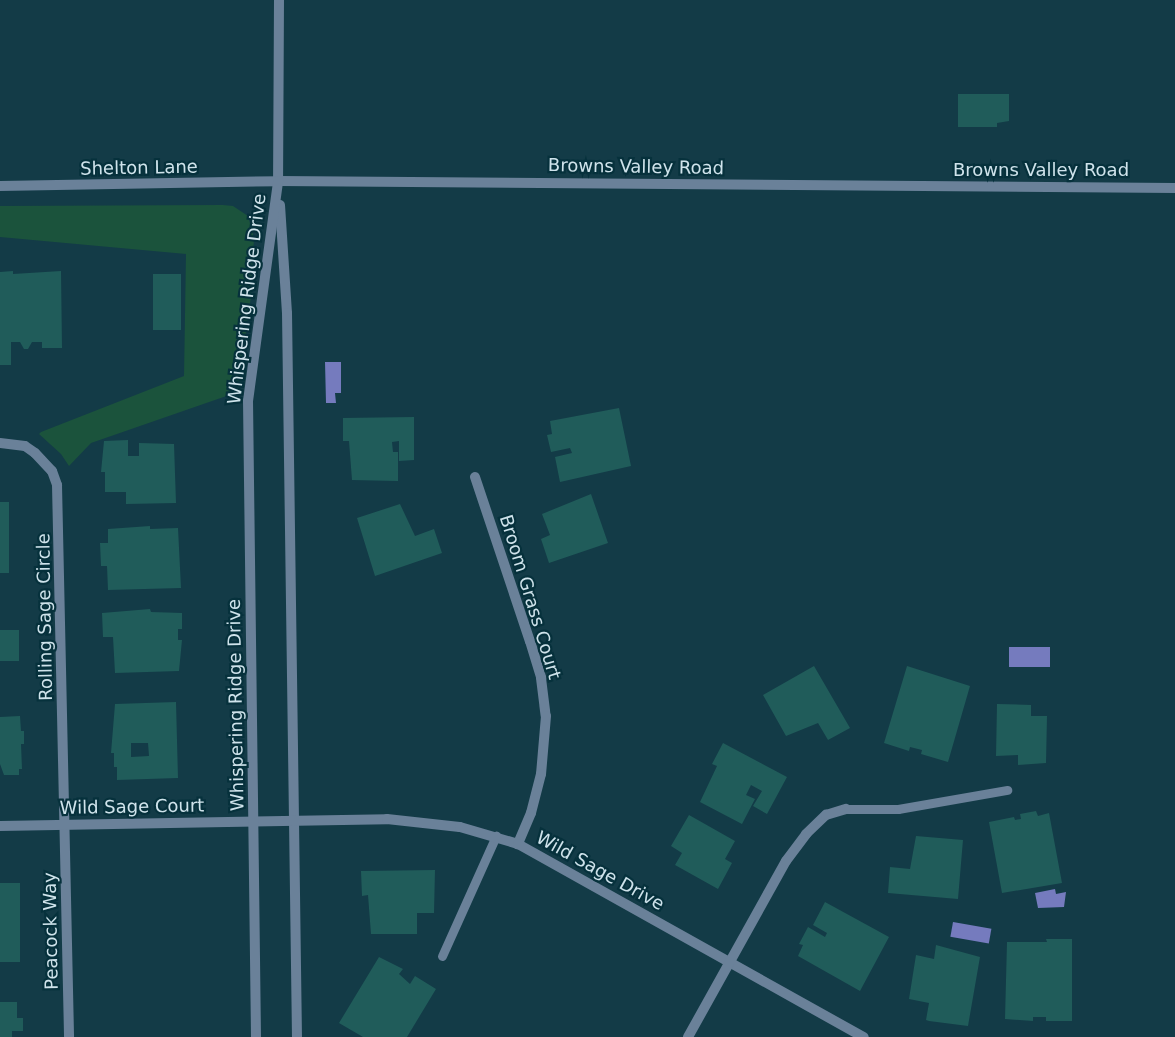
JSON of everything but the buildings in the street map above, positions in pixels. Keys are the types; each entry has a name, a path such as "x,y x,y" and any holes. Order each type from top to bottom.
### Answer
{"street":[{"path":"278,181 279,0"},
{"name":"Shelton Lane","path":"0,186 278,181"},
{"name":"Browns Valley Road","path":"278,181 1175,188"},
{"name":"Whispering Ridge Drive","path":"278,181 287,313 297,1037"},
{"name":"Whispering Ridge Drive","path":"256,1037 248,401 278,181"},
{"name":"Rolling Sage Circle","path":"0,443 25,446 35,453 52,471 57,485 66,825"},
{"name":"Broom Grass Court","path":"475,478 530,641 541,678 546,716 541,774 531,814 518,844"},
{"path":"688,1037 786,861 806,834 826,816 846,809"},
{"name":"Wild Sage Court","path":"0,826 294,821"},
{"name":"Wild Sage Drive","path":"294,821 423,821 496,836 518,844 864,1037"},
{"name":"Peacock Way","path":"66,825 69,1037"}],"lane":[{"path":"846,809 898,809 1007,790"},
{"path":"442,956 496,836"}],"green space":[{"path":"0,206 233,206 248,216 254,238 251,296 238,392 91,443 69,466 61,454 39,434 41,432 184,376 186,254 0,237"}],"water":[{"path":"325,362 341,362 341,393 335,393 336,403 326,403"},
{"path":"1009,647 1050,647 1050,667 1009,667"},
{"path":"1055,889 1056,894 1066,892 1064,907 1038,908 1035,893"},
{"path":"953,922 991,929 989,944 950,937"}]}
